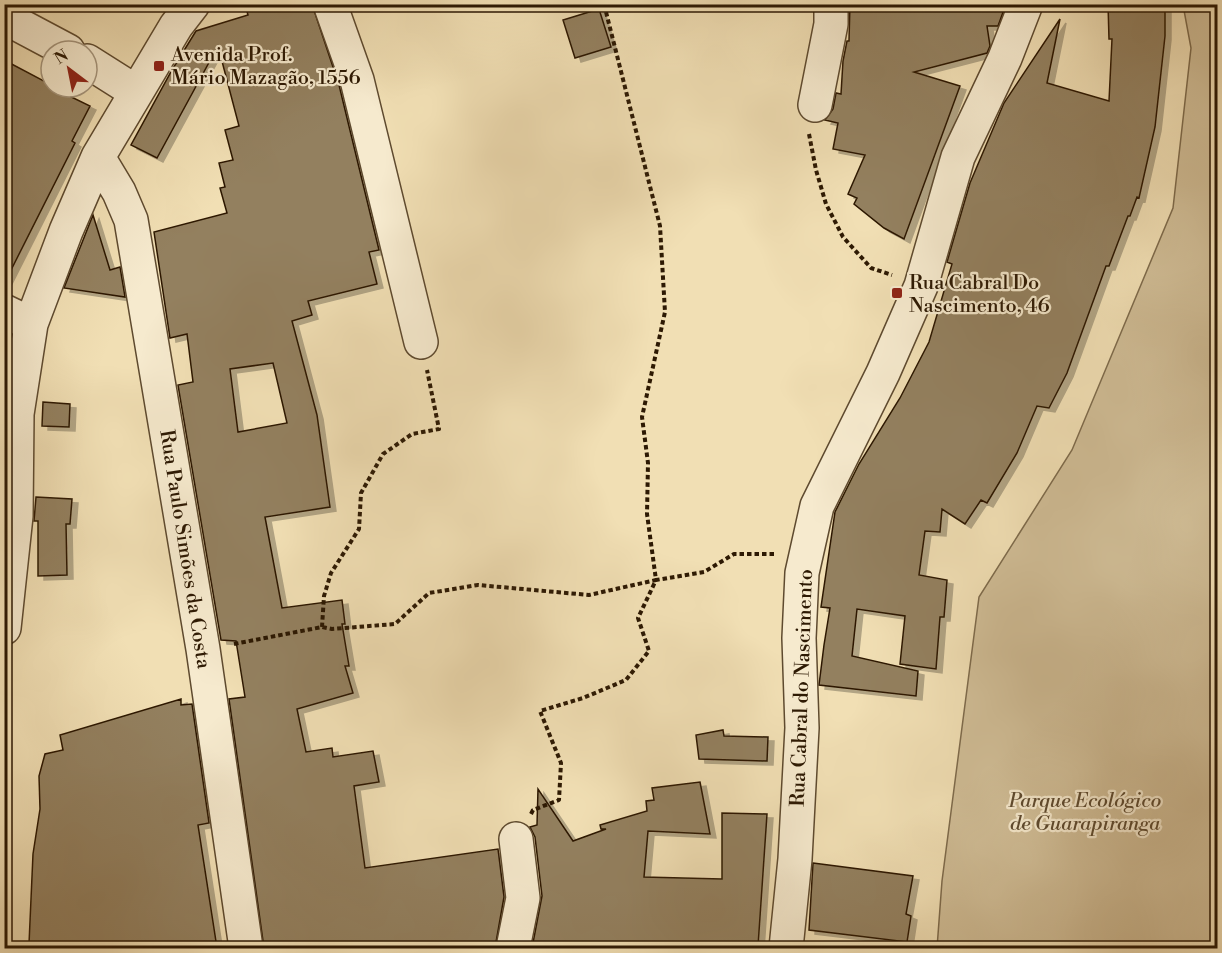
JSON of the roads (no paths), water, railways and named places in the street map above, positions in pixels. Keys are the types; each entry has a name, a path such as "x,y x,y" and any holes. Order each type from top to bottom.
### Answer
{"street":[{"path":"4,628 17,414 18,317 66,231 98,157 176,26 193,4"},
{"path":"330,4 357,80 421,342"},
{"path":"815,105 831,24 831,4"},
{"name":"Rua Cabral do Nascimento","path":"786,948 795,859 802,728 799,638 802,573 817,506 883,373 921,286 958,157 1005,58 1026,4"},
{"path":"4,17 45,39"},
{"path":"99,69 136,92"},
{"name":"Rua Paulo Simões da Costa","path":"98,157 119,192 131,220 202,649 246,948"},
{"path":"513,948 523,898 516,838"}],"place":[{"name":"Avenida Prof. Mário Mazagão, 1556","path":"159,66"},
{"name":"Rua Cabral Do Nascimento, 46","path":"897,293"}],"park label":[{"name":"Parque Ecológico de Guarapiranga","path":"1085,812"}]}
